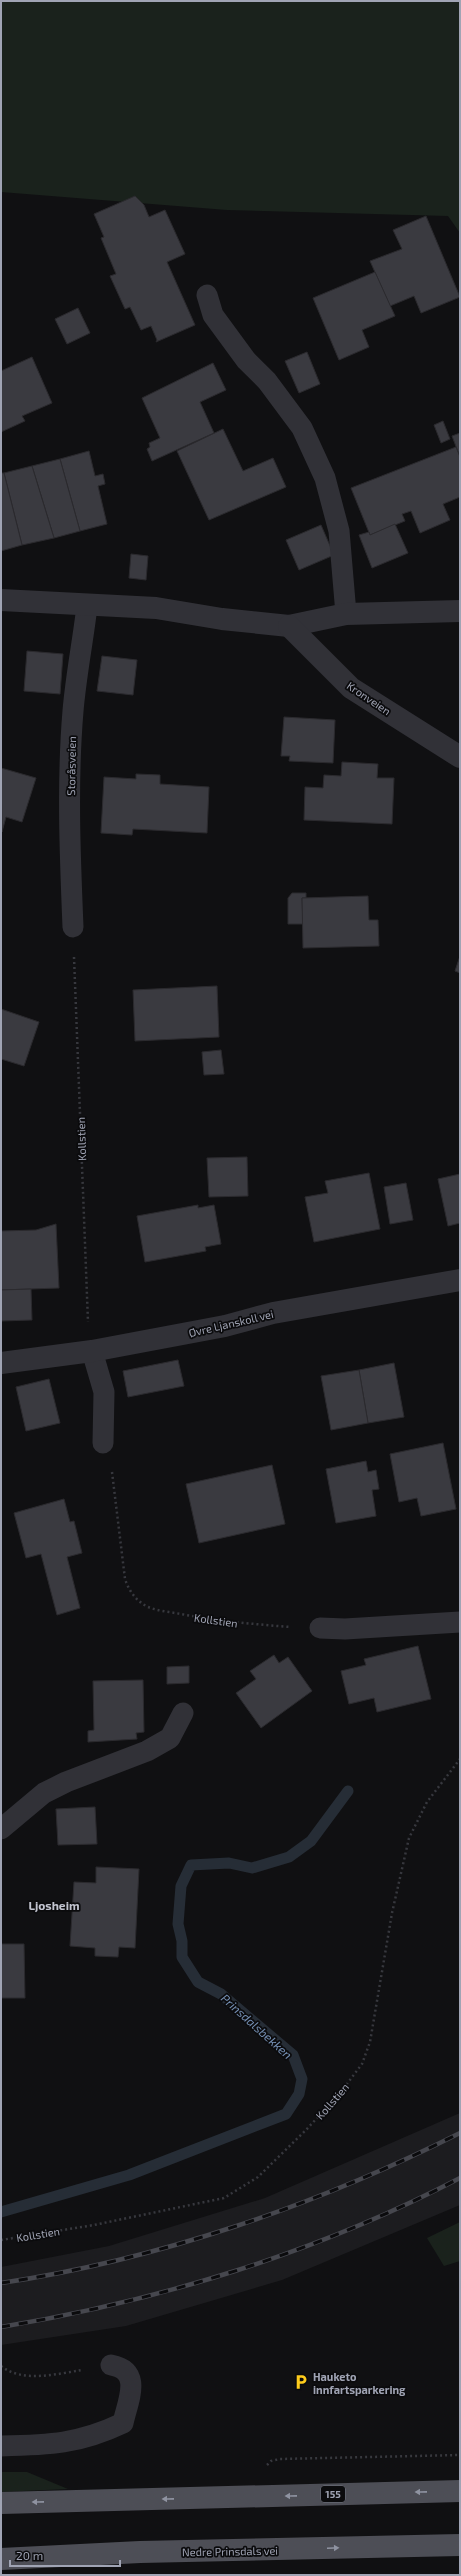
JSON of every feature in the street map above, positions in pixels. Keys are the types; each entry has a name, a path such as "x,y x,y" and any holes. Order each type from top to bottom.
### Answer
{"main road":[{"name":"155","path":"1,2503 460,2491"},
{"name":"Nedre Prinsdals vei","path":"1,2559 140,2552 460,2545"}],"street":[{"path":"1,600 87,606 156,608 222,619 289,626 346,614 460,611"},
{"name":"Kronveien","path":"289,626 351,688 460,757"},
{"name":"Øvre Ljanskoll vei","path":"1,1363 92,1351 225,1326 273,1314 460,1280"}],"lane":[{"path":"207,295 213,315 246,360 267,381 302,428 325,478 339,532 346,614"},
{"name":"Storåsveien","path":"73,927 70,858 71,745 76,675 87,606"},
{"path":"92,1351 104,1392 103,1443"},
{"path":"320,1628 346,1629 460,1622"},
{"path":"1,1829 44,1793 66,1782 147,1752 170,1738 183,1713"},
{"path":"1,2446 67,2443 96,2436 123,2423 131,2384 130,2374 121,2366 111,2365"}],"path":[{"name":"Kollstien","path":"73,927 87,1313 92,1351"},
{"name":"Kollstien","path":"103,1443 112,1465 125,1579 128,1590 137,1599 148,1606 159,1610 199,1618 234,1623 320,1628"},
{"name":"Kollstien","path":"1,2240 94,2225 224,2198 258,2177 306,2130 341,2092 362,2064 370,2042 392,1913 409,1838 427,1802 460,1759"},
{"path":"1,2366 15,2373 48,2376 111,2365"},
{"path":"280,2459 460,2455"}],"shaded area":[{"path":"1,1 460,1 460,233 448,216 227,210 1,192"},
{"path":"460,2113 460,2205 282,2280 126,2326 1,2345 1,2267 109,2246 265,2198"},
{"path":"460,2222 460,2261 444,2266 427,2238"},
{"path":"1,2472 27,2472 68,2489 1,2492"}],"building":[{"path":"135,196 144,205 149,217 165,210 185,254 167,262 195,325 156,342 157,340 151,326 141,330 130,307 125,309 110,276 116,274 101,238 104,237 94,214"},
{"path":"426,216 460,297 421,313 414,296 390,306 370,261 402,249 393,230"},
{"path":"375,272 395,316 362,330 369,347 339,360 313,298"},
{"path":"78,308 90,333 67,344 55,319"},
{"path":"307,352 320,384 299,393 285,361"},
{"path":"32,357 52,403 22,416 25,421 1,432 1,371"},
{"path":"213,363 226,390 200,402 214,433 152,461 147,449 150,447 149,443 160,438 142,398"},
{"path":"443,421 450,439 441,443 434,425"},
{"path":"223,429 243,471 273,458 286,487 209,520 177,451"},
{"path":"460,433 460,457 452,436"},
{"path":"456,447 460,457 460,497 443,504 450,520 420,533 411,511 402,514 405,521 370,535 351,488"},
{"path":"89,451 95,476 103,474 105,484 98,486 107,524 80,531 60,459"},
{"path":"60,459 80,531 54,538 32,466"},
{"path":"32,466 54,538 22,545 4,473"},
{"path":"1,473 4,473 22,545 1,551"},
{"path":"395,524 408,553 372,568 359,535 369,532 370,535"},
{"path":"321,525 334,555 299,570 286,540"},
{"path":"131,554 148,556 146,580 129,578"},
{"path":"27,651 63,654 60,694 24,691"},
{"path":"102,656 137,660 133,695 97,691"},
{"path":"284,717 335,720 333,763 289,761 290,756 281,756"},
{"path":"342,762 378,764 377,778 394,778 392,824 304,820 305,787 323,788 324,775 341,776"},
{"path":"1,768 36,778 22,822 6,817 2,832"},
{"path":"136,774 160,775 160,784 209,787 207,833 133,829 132,835 101,833 104,777 136,779"},
{"path":"292,893 306,893 306,898 302,898 303,924 288,924 288,898"},
{"path":"368,896 369,920 378,920 379,946 303,948 302,898"},
{"path":"460,956 460,973 455,971"},
{"path":"217,986 219,1037 135,1041 133,990"},
{"path":"1,1009 39,1022 24,1066 1,1059"},
{"path":"221,1050 224,1074 204,1075 202,1052"},
{"path":"247,1157 248,1196 209,1197 207,1158"},
{"path":"369,1173 380,1229 314,1242 305,1197 328,1193 325,1181"},
{"path":"460,1174 460,1223 448,1226 438,1179"},
{"path":"406,1183 413,1220 390,1224 384,1187"},
{"path":"198,1205 198,1208 214,1205 221,1244 205,1247 206,1251 145,1262 137,1216"},
{"path":"56,1224 59,1288 1,1290 1,1231 36,1230"},
{"path":"31,1289 32,1320 1,1321 1,1290"},
{"path":"178,1360 184,1386 128,1397 123,1371"},
{"path":"394,1363 404,1417 368,1423 359,1370"},
{"path":"359,1370 368,1423 331,1430 321,1376"},
{"path":"49,1379 60,1423 26,1431 16,1387"},
{"path":"443,1443 456,1509 421,1516 417,1498 399,1502 390,1454"},
{"path":"366,1461 368,1472 376,1470 379,1489 372,1490 376,1516 336,1523 326,1469"},
{"path":"272,1465 285,1524 199,1543 186,1484"},
{"path":"64,1499 70,1522 74,1521 82,1553 67,1557 80,1608 57,1615 41,1554 26,1558 14,1513"},
{"path":"418,1646 431,1699 377,1712 374,1698 349,1704 341,1671 366,1665 364,1659"},
{"path":"274,1655 279,1663 288,1657 312,1691 261,1728 236,1693 256,1679 250,1671"},
{"path":"189,1666 189,1683 167,1684 167,1667"},
{"path":"143,1680 144,1732 136,1733 137,1739 88,1742 88,1731 94,1730 93,1681"},
{"path":"95,1807 97,1844 58,1845 56,1809"},
{"path":"96,1867 139,1869 135,1948 119,1947 118,1957 95,1956 95,1948 70,1946 74,1882 96,1883"},
{"path":"1,1944 24,1944 25,1998 1,1998"}],"waterway":[{"name":"Prinsdalsbekken","path":"1,2212 129,2175 286,2114 299,2094 302,2079 293,2055 221,1994 198,1982 182,1957 182,1941 178,1924 181,1886 191,1865 229,1863 252,1868 289,1857 311,1841 348,1791"}],"railway":[{"path":"1,2283 60,2273 119,2260 236,2226 294,2206 351,2183 460,2133"},
{"path":"1,2327 119,2303 178,2288 236,2270 294,2251 351,2229 406,2205 460,2178"}],"place":[{"name":"Hauketo innfartsparkering","path":"301,2382"}],"district":[{"name":"Ljosheim","path":"54,1905"}]}
